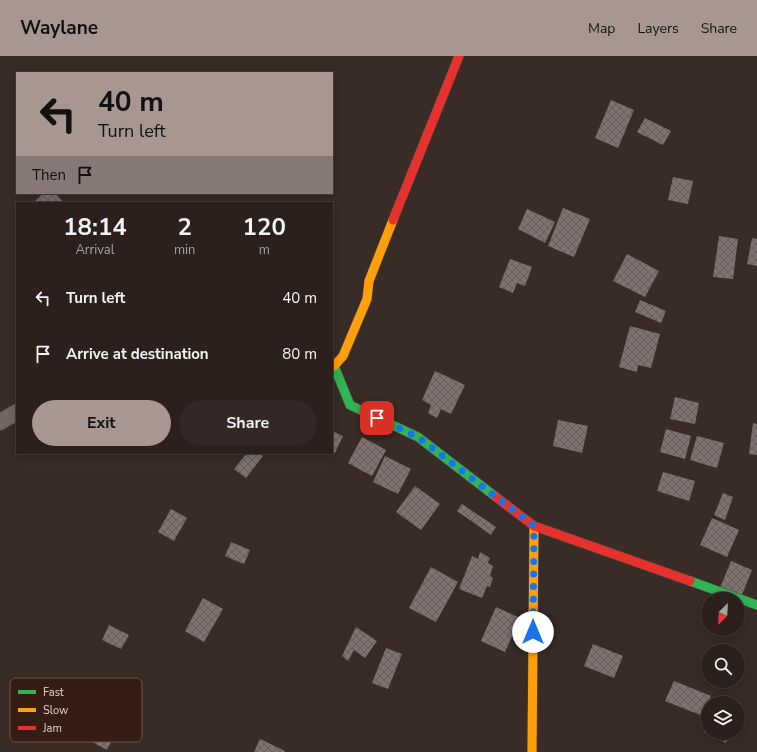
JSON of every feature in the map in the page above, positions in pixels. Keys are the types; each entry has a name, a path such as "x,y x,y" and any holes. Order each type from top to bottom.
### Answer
{"street":[{"path":"459,56 369,281 367,299 343,356 333,365 350,406 418,437 534,526 757,605"},
{"path":"0,422 16,413"},
{"path":"532,752 534,526"}],"building":[{"path":"611,100 634,110 618,148 595,138"},
{"path":"645,118 671,131 663,145 637,132"},
{"path":"673,177 693,181 688,204 668,200"},
{"path":"43,194 56,194 63,202 34,202"},
{"path":"563,208 590,219 574,257 548,246"},
{"path":"527,209 555,222 545,243 518,229"},
{"path":"719,236 738,239 733,279 713,277"},
{"path":"752,238 757,239 757,266 747,264"},
{"path":"627,254 659,271 645,297 613,281"},
{"path":"510,259 532,267 525,286 517,283 513,293 499,287"},
{"path":"640,300 666,311 661,323 635,312"},
{"path":"630,326 660,334 651,368 638,365 637,372 619,367"},
{"path":"435,371 465,385 451,414 441,409 437,418 428,413 431,405 422,400"},
{"path":"675,397 699,403 695,424 670,419"},
{"path":"558,420 588,426 582,453 553,446"},
{"path":"753,423 757,424 757,455 749,454"},
{"path":"666,429 691,436 685,459 660,452"},
{"path":"333,431 343,436 335,453 333,452"},
{"path":"697,436 724,443 717,468 690,460"},
{"path":"362,437 386,450 372,476 348,463"},
{"path":"246,454 260,454 263,456 246,478 234,469"},
{"path":"385,456 411,469 398,494 373,482"},
{"path":"663,472 695,481 689,501 657,491"},
{"path":"415,486 440,504 421,530 396,512"},
{"path":"723,493 733,497 725,520 714,515"},
{"path":"462,504 496,527 491,535 457,511"},
{"path":"171,509 187,518 174,541 158,532"},
{"path":"712,518 739,530 727,557 700,545"},
{"path":"231,542 250,550 244,564 225,556"},
{"path":"480,552 490,558 488,563 493,566 490,576 493,578 490,587 487,586 482,598 459,589 472,556 478,559"},
{"path":"731,561 752,570 743,592 729,592 720,588"},
{"path":"431,567 458,582 436,622 409,608"},
{"path":"203,598 223,609 204,642 185,631"},
{"path":"496,607 520,618 505,652 481,641"},
{"path":"109,625 129,635 121,649 102,640"},
{"path":"356,627 377,641 365,658 354,650 348,661 342,656"},
{"path":"593,644 623,656 614,678 584,666"},
{"path":"386,648 402,654 388,689 372,683"},
{"path":"674,681 711,696 701,696 701,715 665,701"},
{"path":"260,739 285,751 254,752"},
{"path":"720,740 728,740 726,743"},
{"path":"92,742 111,742 107,750"}],"traffic: fast":[{"path":"333,366 350,405 418,437 496,497"},
{"path":"690,581 757,605"}],"traffic: slow":[{"path":"334,366 343,356 367,299 369,281 393,220"},
{"path":"532,752 534,526"}],"traffic: jam":[{"path":"393,220 459,56"},
{"path":"496,497 534,526 690,581"}],"route":[{"path":"377,418 418,437 534,526 533,632"}]}
